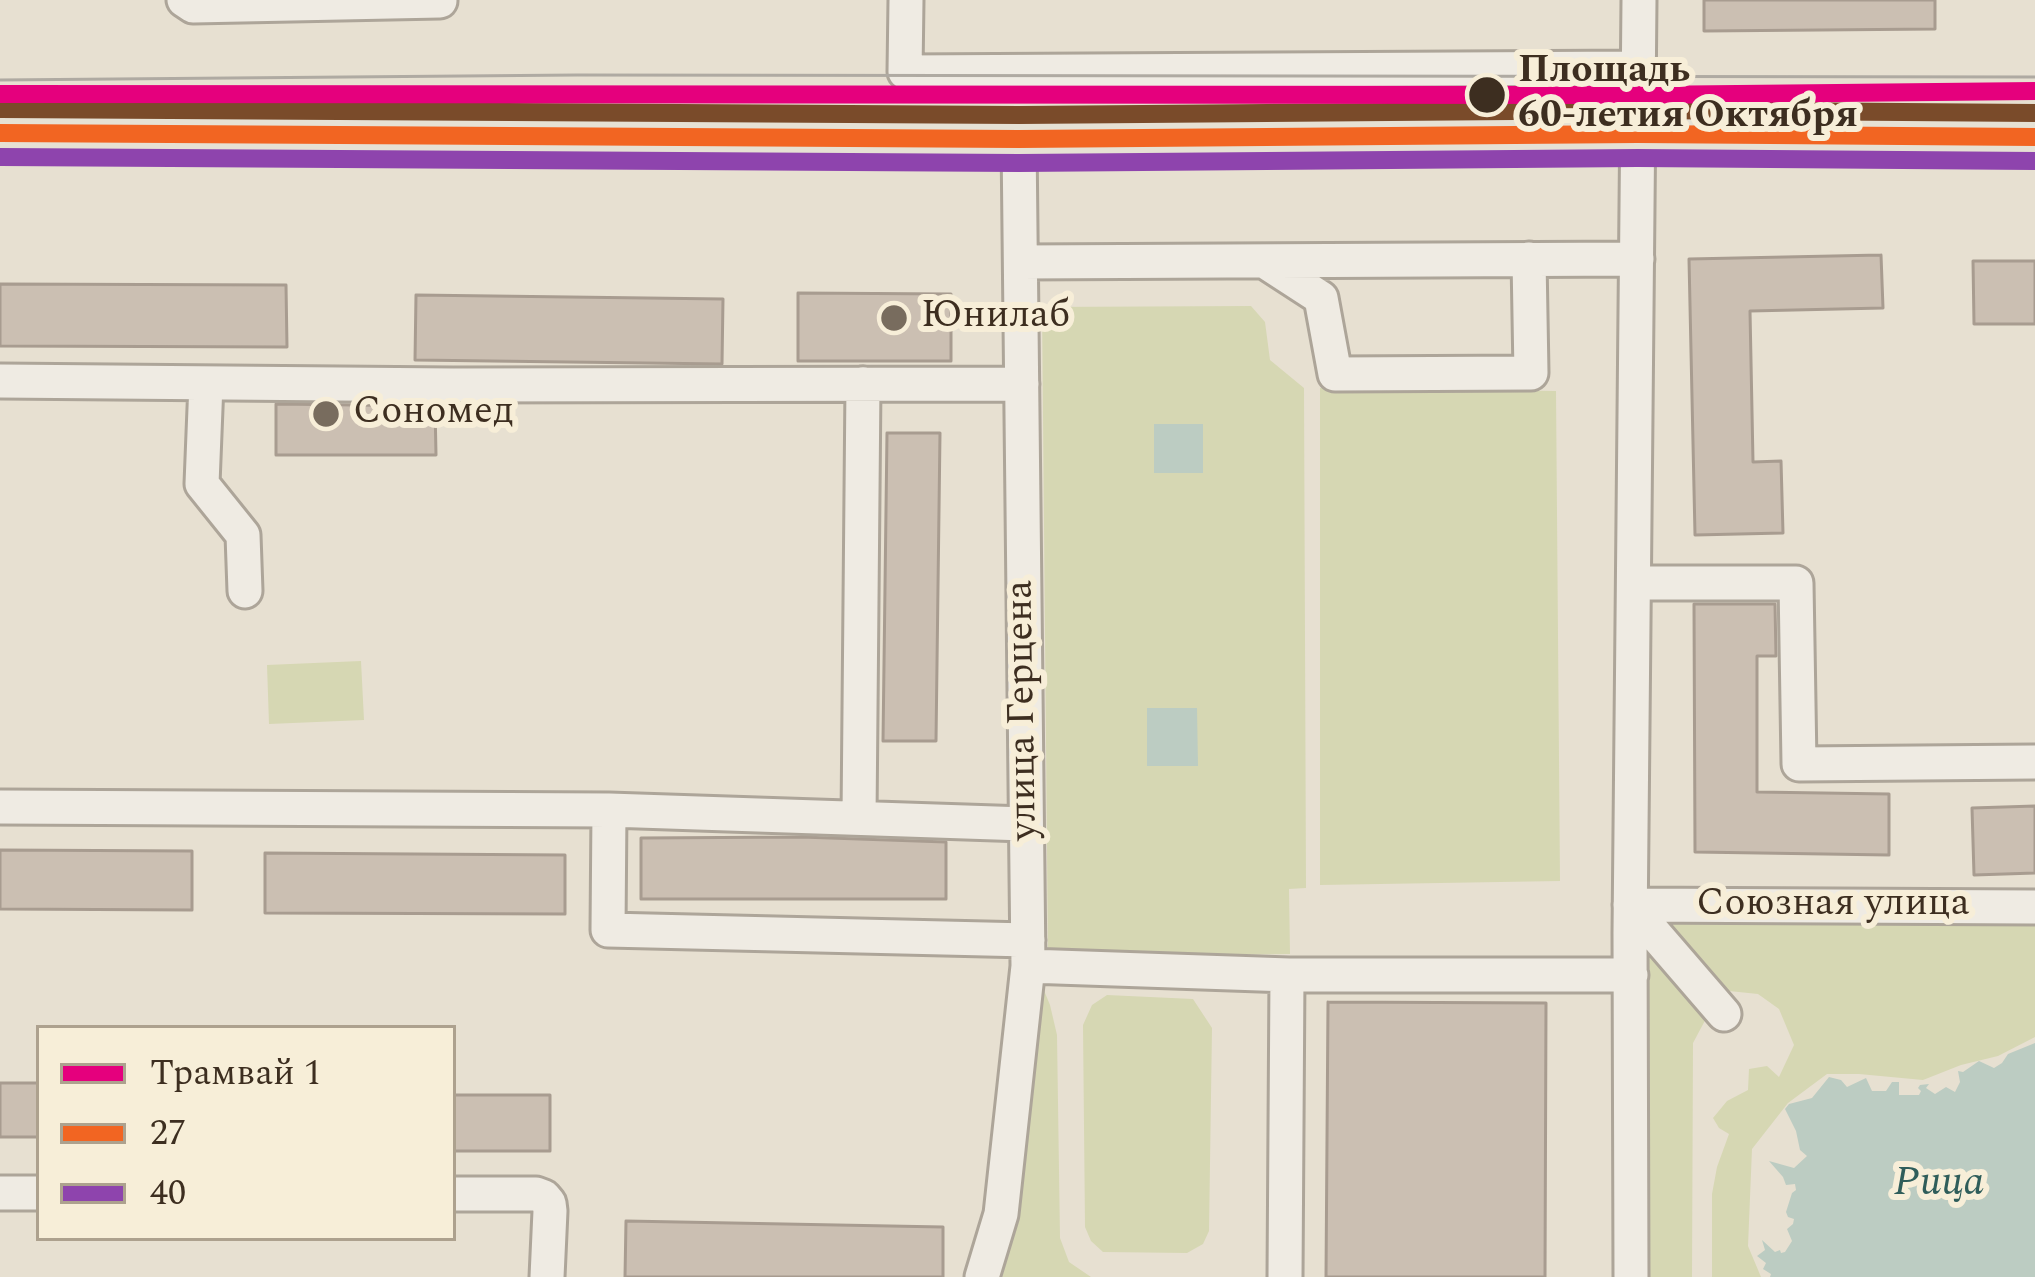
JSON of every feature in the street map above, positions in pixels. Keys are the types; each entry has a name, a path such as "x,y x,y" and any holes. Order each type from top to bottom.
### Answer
{"main road":[{"path":"0,134 1019,139 2035,136"}],"street":[{"path":"184,0 193,6 440,7"},
{"path":"906,0 904,72 1638,68"},
{"path":"1631,1277 1639,0"},
{"name":"улица Герцена","path":"982,1277 1000,1214 1028,953 1019,139"},
{"path":"1264,261 1321,298 1335,374 1532,373 1529,259"},
{"path":"1021,262 1637,259"},
{"path":"0,381 1022,384"},
{"path":"206,383 202,484 243,536 245,591"},
{"path":"860,818 862,384"},
{"path":"1634,583 1796,583 1799,764 2035,762"},
{"path":"0,807 609,810 1025,824"},
{"path":"609,810 608,930 1028,953 1287,975 1631,975"},
{"path":"1630,905 1724,1014"},
{"name":"Союзная улица","path":"1630,905 2035,907"},
{"path":"1285,1277 1287,975"},
{"path":"0,1193 36,1193"},
{"path":"456,1194 544,1197 550,1211 548,1277"}],"green space":[{"path":"1251,306 1265,322 1270,360 1304,388 1306,888 1289,889 1290,954 1048,957 1042,307"},
{"path":"1320,388 1556,391 1560,881 1320,885"},
{"path":"361,661 364,720 269,724 267,665"},
{"path":"1662,917 2035,920 2035,1037 1998,1056 1923,1080 1827,1074 1788,1103 1752,1149 1748,1246 1761,1277 1712,1277 1712,1194 1729,1134 1713,1118 1727,1101 1748,1090 1749,1069 1767,1066 1779,1077 1794,1045 1779,1009 1758,994 1729,991"},
{"path":"1639,938 1709,1013 1693,1043 1692,1277 1640,1277"},
{"path":"1038,976 1057,1035 1060,1238 1069,1262 1091,1277 1002,1277 1019,1217"},
{"path":"1107,995 1193,999 1212,1028 1209,1231 1203,1244 1187,1253 1103,1252 1085,1227 1083,1025 1092,1005"}],"water":[{"path":"1154,424 1203,424 1203,473 1154,473"},
{"path":"1147,708 1197,708 1198,766 1147,766"},
{"name":"Рица","path":"2035,1043 2035,1277 1770,1277 1763,1269 1766,1263 1757,1256 1765,1250 1762,1240 1781,1253 1792,1241 1787,1229 1794,1219 1786,1212 1796,1190 1795,1184 1786,1185 1769,1161 1794,1168 1807,1156 1800,1150 1785,1109 1789,1104 1812,1098 1829,1077 1847,1087 1866,1078 1872,1091 1886,1091 1892,1082 1899,1082 1899,1095 1919,1095 1920,1085 1929,1084 1926,1088 1935,1094 1946,1087 1955,1092 1958,1071 1979,1061 1994,1068 2008,1054"}],"building":[{"path":"1704,0 1935,0 1935,29 1704,31"},
{"path":"1881,255 1883,308 1750,311 1753,462 1781,461 1783,533 1695,535 1689,259"},
{"path":"1973,261 2035,261 2035,324 1974,324"},
{"path":"0,284 286,285 287,347 0,346"},
{"path":"798,293 951,294 951,361 798,361"},
{"path":"416,295 723,299 722,364 415,360"},
{"path":"276,404 435,406 436,455 276,455"},
{"path":"887,433 940,433 936,741 883,741"},
{"path":"1694,604 1775,604 1776,656 1757,656 1757,792 1889,794 1889,855 1695,852"},
{"path":"2035,806 2035,873 1974,875 1972,808"},
{"path":"641,838 946,842 946,899 641,899"},
{"path":"0,850 192,851 192,910 0,909"},
{"path":"265,853 565,855 565,914 265,913"},
{"path":"1328,1002 1546,1003 1545,1277 1326,1277"},
{"path":"0,1083 36,1083 36,1137 0,1137"},
{"path":"456,1095 550,1095 550,1151 456,1151"},
{"path":"626,1221 943,1227 943,1277 625,1277"}],"tram line":[{"path":"0,80 577,75 2035,77"},
{"name":"1","path":"0,94 2035,91"}],"transit line":[{"path":"0,109 1019,115 1638,110 2035,113"},
{"name":"27","path":"0,133 1019,139 1638,134 2035,137"},
{"name":"40","path":"0,157 1019,163 1638,158 2035,161"}],"place":[{"name":"Площадь 60-летия Октября","path":"1487,95"},
{"name":"Юнилаб","path":"894,318"},
{"name":"Сономед","path":"326,414"}]}
